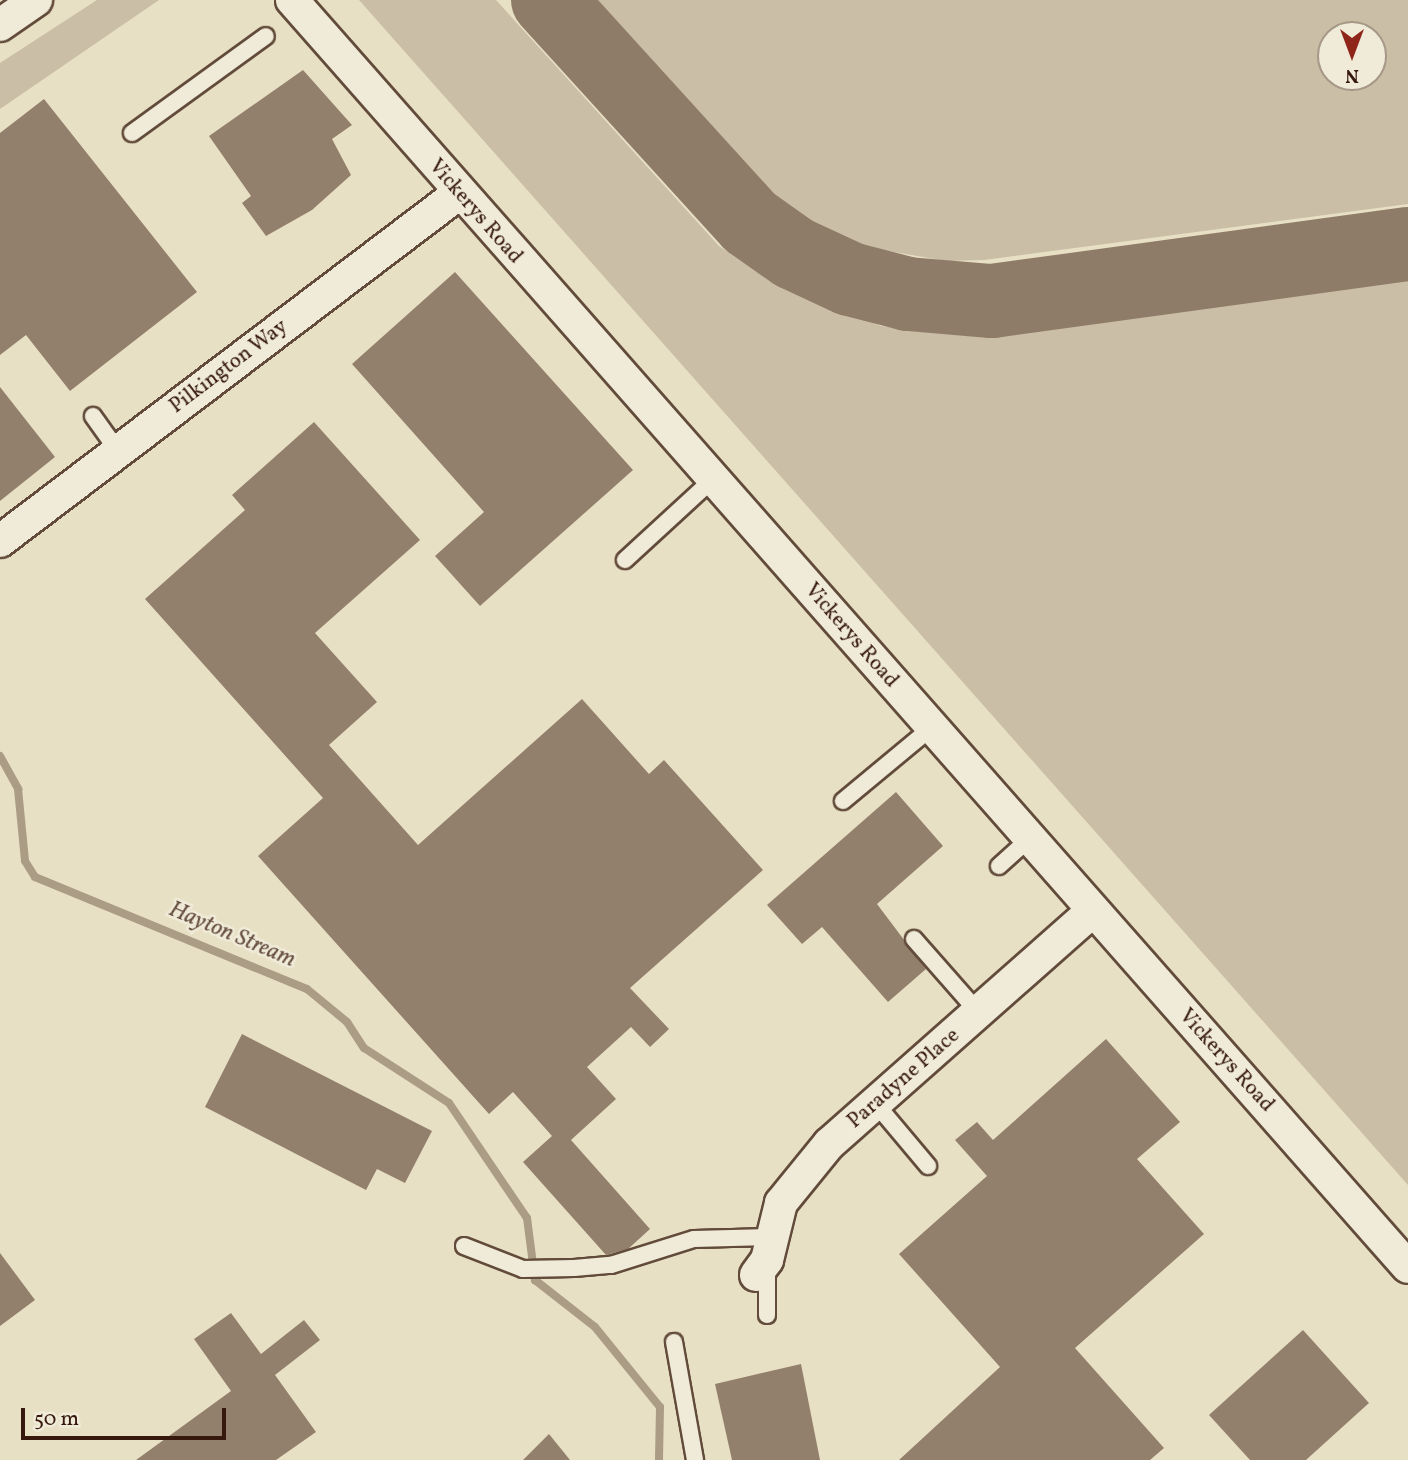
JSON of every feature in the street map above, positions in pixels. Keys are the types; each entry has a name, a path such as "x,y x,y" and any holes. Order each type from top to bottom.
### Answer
{"street":[{"path":"0,24 36,0"},
{"name":"Vickerys Road","path":"294,1 458,194 1408,1267"},
{"name":"Pilkington Way","path":"0,541 458,194"},
{"name":"Paradyne Place","path":"764,1257 781,1203 829,1144 1093,911"}],"lane":[{"path":"132,133 266,36"},
{"path":"93,416 118,451"},
{"path":"625,560 713,479"},
{"path":"843,801 931,728"},
{"path":"999,866 1029,839"},
{"path":"914,939 979,1013"},
{"path":"876,1104 928,1166"},
{"path":"464,1246 523,1269 611,1265 694,1240 764,1257 767,1315"},
{"path":"674,1342 695,1460"}],"shaded area":[{"path":"97,0 159,0 0,109 0,63"},
{"path":"359,0 496,0 719,246 791,291 881,326 977,334 1408,276 1408,1185"},
{"path":"593,0 1408,0 1408,204 984,260 946,261 871,248 801,216 752,176"}],"building":[{"path":"303,70 352,125 332,139 351,175 312,210 266,236 242,203 251,196 209,136"},
{"path":"44,99 197,292 70,391 26,335 0,355 0,133"},
{"path":"455,272 633,470 480,606 435,556 484,512 352,364"},
{"path":"0,387 55,457 0,501"},
{"path":"314,422 420,540 315,633 377,702 329,745 418,845 582,699 649,774 664,760 763,870 630,988 669,1029 650,1047 631,1027 587,1067 616,1099 571,1140 650,1229 628,1249 606,1255 523,1162 552,1136 513,1092 489,1114 258,856 323,798 145,599 245,510 232,495"},
{"path":"896,792 943,846 877,904 926,969 888,1002 822,927 802,944 767,905"},
{"path":"242,1034 432,1131 405,1183 377,1169 366,1190 205,1107"},
{"path":"1106,1039 1180,1122 1137,1159 1204,1234 1075,1348 1164,1448 1150,1460 899,1460 1000,1367 899,1254 987,1176 955,1140 977,1122 993,1140"},
{"path":"0,1253 35,1300 0,1326"},
{"path":"231,1313 261,1354 304,1320 320,1340 275,1375 316,1432 276,1460 136,1460 231,1391 194,1339"},
{"path":"1303,1330 1369,1403 1306,1460 1250,1460 1209,1415"},
{"path":"801,1364 820,1460 732,1460 715,1384"},
{"path":"549,1434 570,1460 523,1460"}],"waterway":[{"name":"Hayton Stream","path":"0,756 18,789 25,861 35,877 307,989 347,1022 364,1048 449,1103 527,1218 535,1280 595,1327 660,1407 659,1460"}],"taxiway":[{"path":"548,0 750,222 794,253 850,279 908,294 992,301 1408,244"}]}
